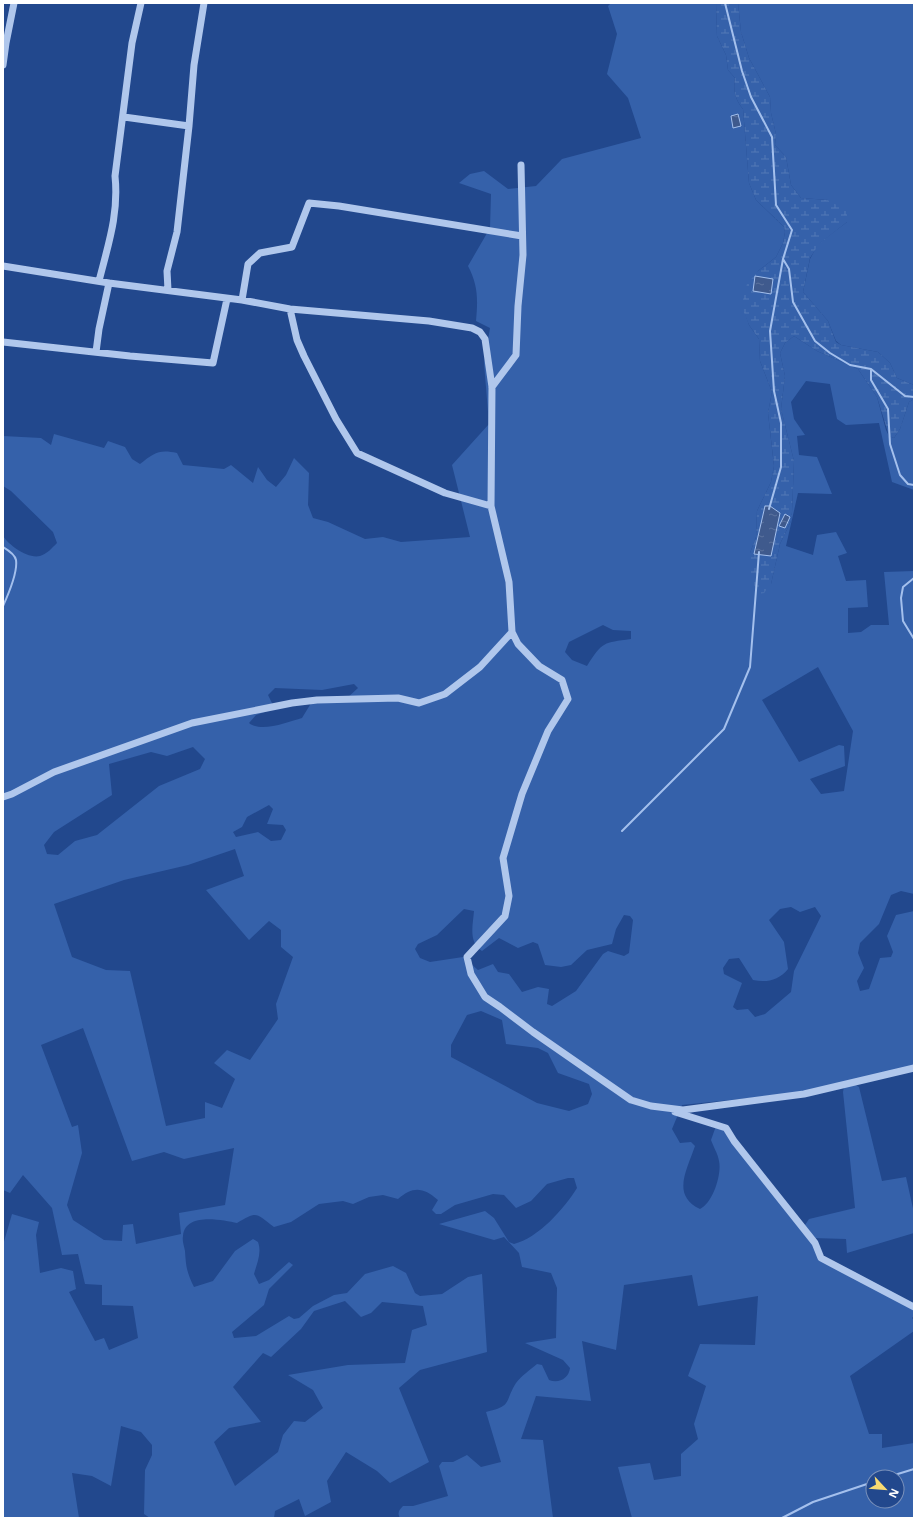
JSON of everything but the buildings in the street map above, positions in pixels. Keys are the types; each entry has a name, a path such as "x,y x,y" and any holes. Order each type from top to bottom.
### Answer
{"street":[{"path":"3,65 14,3"},
{"path":"99,281 114,225 117,192 115,176 124,118 132,44 142,3"},
{"path":"168,290 167,271 177,232 189,126 194,65 204,3"},
{"path":"124,118 189,126"},
{"path":"492,387 516,355 518,306 523,255 521,165"},
{"path":"242,300 248,264 260,253 292,247 309,203 339,206 522,236"},
{"path":"3,266 99,281 242,300 290,309 429,321 472,328 480,332 485,339 492,387 491,506 509,582 512,632 518,644 539,666 562,680 568,699 548,731 522,794 502,858 509,896 505,916 467,957 471,974 485,997 631,1100 726,1128 734,1141 815,1243 821,1258 914,1307"},
{"path":"96,352 99,329 109,282"},
{"path":"3,342 130,356 213,363 227,298"},
{"path":"290,309 297,340 304,356 336,420 357,453 445,493 491,506"},
{"path":"3,797 12,794 54,772 192,723 292,703 317,700 398,698 419,703 445,694 480,667 512,632"},
{"path":"651,1106 683,1110 804,1094 914,1068"}],"green space":[{"path":"611,3 716,3 717,36 726,55 728,70 735,78 735,95 743,109 749,183 756,200 784,227 785,232 783,243 776,257 758,271 744,310 749,325 759,339 760,361 772,392 768,413 774,466 771,482 757,511 756,537 750,553 771,584 780,544 791,521 792,512 794,461 781,409 785,376 780,353 785,343 794,336 817,351 858,369 877,397 889,436 894,438 900,429 909,402 914,399 914,490 892,482 879,423 846,425 837,419 830,384 806,381 791,402 794,419 805,435 797,436 799,455 817,457 832,494 798,493 786,546 813,555 817,535 836,532 847,553 838,556 846,581 866,580 868,607 848,608 848,633 861,632 871,625 889,625 884,572 914,571 914,894 901,891 891,895 879,924 860,943 858,953 864,968 857,981 860,991 869,989 880,958 891,957 893,952 887,936 896,915 914,911 914,1068 799,1093 682,1105 672,1129 680,1143 691,1142 695,1146 685,1173 684,1181 686,1197 691,1203 700,1209 705,1206 716,1188 720,1167 718,1156 711,1140 716,1126 723,1129 803,1228 809,1219 855,1208 843,1092 844,1087 854,1084 859,1087 882,1181 906,1177 914,1213 914,1233 847,1253 846,1239 813,1238 824,1260 914,1308 914,1316 912,1318 914,1320 914,1331 850,1376 869,1434 882,1434 882,1448 914,1443 914,1518 632,1518 618,1467 650,1463 654,1480 681,1476 681,1454 698,1439 694,1424 706,1386 688,1376 700,1344 755,1345 758,1296 698,1306 692,1275 624,1285 616,1350 582,1341 591,1401 536,1396 521,1439 543,1440 553,1518 400,1518 399,1512 403,1506 413,1506 448,1496 439,1466 442,1462 453,1462 467,1455 481,1467 501,1462 486,1412 500,1408 507,1402 512,1389 523,1375 537,1364 542,1365 549,1380 560,1381 568,1375 570,1368 563,1360 525,1343 556,1338 557,1288 551,1273 522,1267 519,1253 504,1237 494,1240 439,1224 485,1211 494,1218 509,1242 514,1244 523,1241 550,1222 572,1196 577,1188 574,1178 568,1178 547,1184 531,1201 516,1208 504,1195 493,1194 455,1205 441,1214 436,1214 432,1210 438,1200 423,1191 413,1190 398,1199 383,1195 369,1197 353,1204 343,1201 319,1204 291,1222 274,1227 259,1216 253,1215 237,1223 223,1220 205,1219 190,1223 185,1228 183,1240 186,1266 194,1287 213,1281 235,1251 253,1239 258,1242 259,1246 259,1258 254,1274 259,1284 269,1280 289,1262 293,1265 269,1289 264,1305 232,1332 234,1338 256,1336 289,1316 294,1319 299,1318 313,1306 334,1295 347,1293 365,1274 393,1266 406,1273 415,1293 420,1296 442,1294 468,1277 482,1274 487,1352 420,1370 399,1388 429,1462 390,1483 377,1471 346,1452 327,1481 331,1502 305,1516 299,1499 275,1511 274,1518 150,1518 144,1514 145,1470 152,1455 152,1445 141,1432 121,1426 111,1486 92,1476 72,1473 79,1518 3,1518 3,1245 12,1214 39,1222 36,1235 40,1273 61,1268 73,1271 76,1289 69,1292 95,1341 104,1338 109,1350 138,1338 133,1306 102,1305 102,1285 85,1284 78,1254 62,1255 52,1208 23,1175 10,1193 3,1190 3,536 9,543 19,550 35,556 45,554 57,543 53,532 11,491 3,486 3,436 41,438 51,445 54,434 104,448 108,441 125,447 132,459 140,464 157,453 166,451 177,453 183,465 224,469 231,465 253,483 258,467 267,480 276,487 286,475 294,458 309,473 308,505 313,518 328,522 365,539 383,537 401,542 470,537 452,465 489,424 484,363 490,328 476,321 476,292 474,280 468,266 490,228 491,194 459,183 470,174 484,171 508,189 536,186 562,159 641,138 628,98 607,74 617,34 608,6","holes":["603,625 613,630 631,631 631,639 615,641 604,645 587,666 572,660 565,652 569,642","818,667 853,731 844,791 821,794 810,779 845,766 844,746 839,745 799,762 762,700","354,684 358,688 346,699 313,700 302,718 267,727 254,726 249,723 256,715 271,710 273,705 268,695 275,688 322,690","193,747 205,759 200,769 159,786 97,835 75,841 58,855 47,854 44,845 54,832 112,795 109,764 151,752 167,756","269,805 273,809 267,824 283,825 286,830 281,840 271,841 258,832 236,837 233,832 242,827 247,817","235,849 244,876 206,890 249,940 269,921 281,930 281,947 293,957 276,1004 278,1019 250,1060 227,1050 214,1063 235,1079 222,1108 205,1102 205,1118 166,1126 130,971 106,970 72,957 54,904 124,880 188,865","791,907 800,912 815,907 821,916 794,971 791,992 765,1014 755,1017 748,1009 737,1010 733,1007 742,983 724,974 723,968 729,959 739,958 753,980 763,981 777,978 788,969 784,942 769,920 780,909","464,909 474,911 472,933 475,943 482,951 499,938 518,948 533,942 538,944 545,965 561,967 571,965 587,950 612,944 616,929 624,915 630,916 633,920 629,953 624,956 608,951 603,954 576,991 552,1006 547,1004 549,989 538,987 522,992 509,974 498,972 493,964 478,970 463,957 430,962 420,958 415,949 418,944 437,935","481,1011 502,1020 506,1044 538,1048 548,1053 558,1073 589,1084 592,1094 588,1104 569,1111 537,1103 451,1057 451,1045 467,1015","83,1028 132,1161 164,1152 184,1159 234,1148 225,1205 179,1213 181,1234 136,1244 133,1224 123,1225 122,1241 104,1240 73,1220 67,1205 82,1153 78,1125 72,1127 41,1045","345,1301 361,1317 371,1313 382,1302 423,1306 427,1325 412,1330 405,1363 348,1365 288,1375 313,1390 323,1408 305,1422 294,1421 283,1435 278,1452 235,1486 214,1442 229,1428 261,1422 233,1387 263,1353 271,1357 301,1329 314,1311"]},
{"path":"716,3 738,3 741,32 749,58 770,97 771,113 776,134 775,145 786,157 791,185 801,198 828,200 847,211 847,222 819,244 810,258 803,292 828,321 836,342 841,345 878,352 890,363 897,378 914,385 914,399 909,402 900,429 894,438 889,436 877,397 858,369 817,351 794,336 785,343 780,353 785,376 781,409 794,461 792,512 791,521 780,544 771,584 764,593 759,594 751,579 750,553 756,537 757,511 771,482 774,466 768,413 772,392 760,361 759,339 749,325 743,310 743,300 747,284 758,271 776,257 783,243 785,232 784,227 756,200 749,183 743,109 735,95 735,78 728,70 726,55 717,36","holes":["770,506 759,554 754,554"]},
{"path":"738,3 914,3 914,385 897,378 890,363 878,352 841,345 836,341 828,321 803,292 810,259 818,244 847,222 828,200 801,198 791,185 786,157 775,145 776,134 771,113 770,97 749,58 741,32"}],"water":[{"path":"738,114 741,126 733,128 731,116"},
{"path":"755,276 773,279 771,294 753,291"},
{"path":"765,506 770,506 780,513 771,556 754,554"},
{"path":"785,514 790,517 785,528 779,526"}],"waterway":[{"path":"725,3 742,71 751,97 772,137 776,205 792,230 783,259 770,331 774,391 781,423 781,467 769,509"},
{"path":"783,259 789,269 793,302 815,341 830,353 850,365 871,369 905,396 914,397"},
{"path":"871,369 871,380 888,409 890,444 900,475 908,484 914,485"},
{"path":"3,547 11,552 16,560 16,571 3,606"},
{"path":"622,831 724,729 750,667 759,552"},
{"path":"914,578 903,587 901,598 903,621 914,639"},
{"path":"905,1472 914,1469"},
{"path":"782,1518 813,1502 865,1485"}]}
